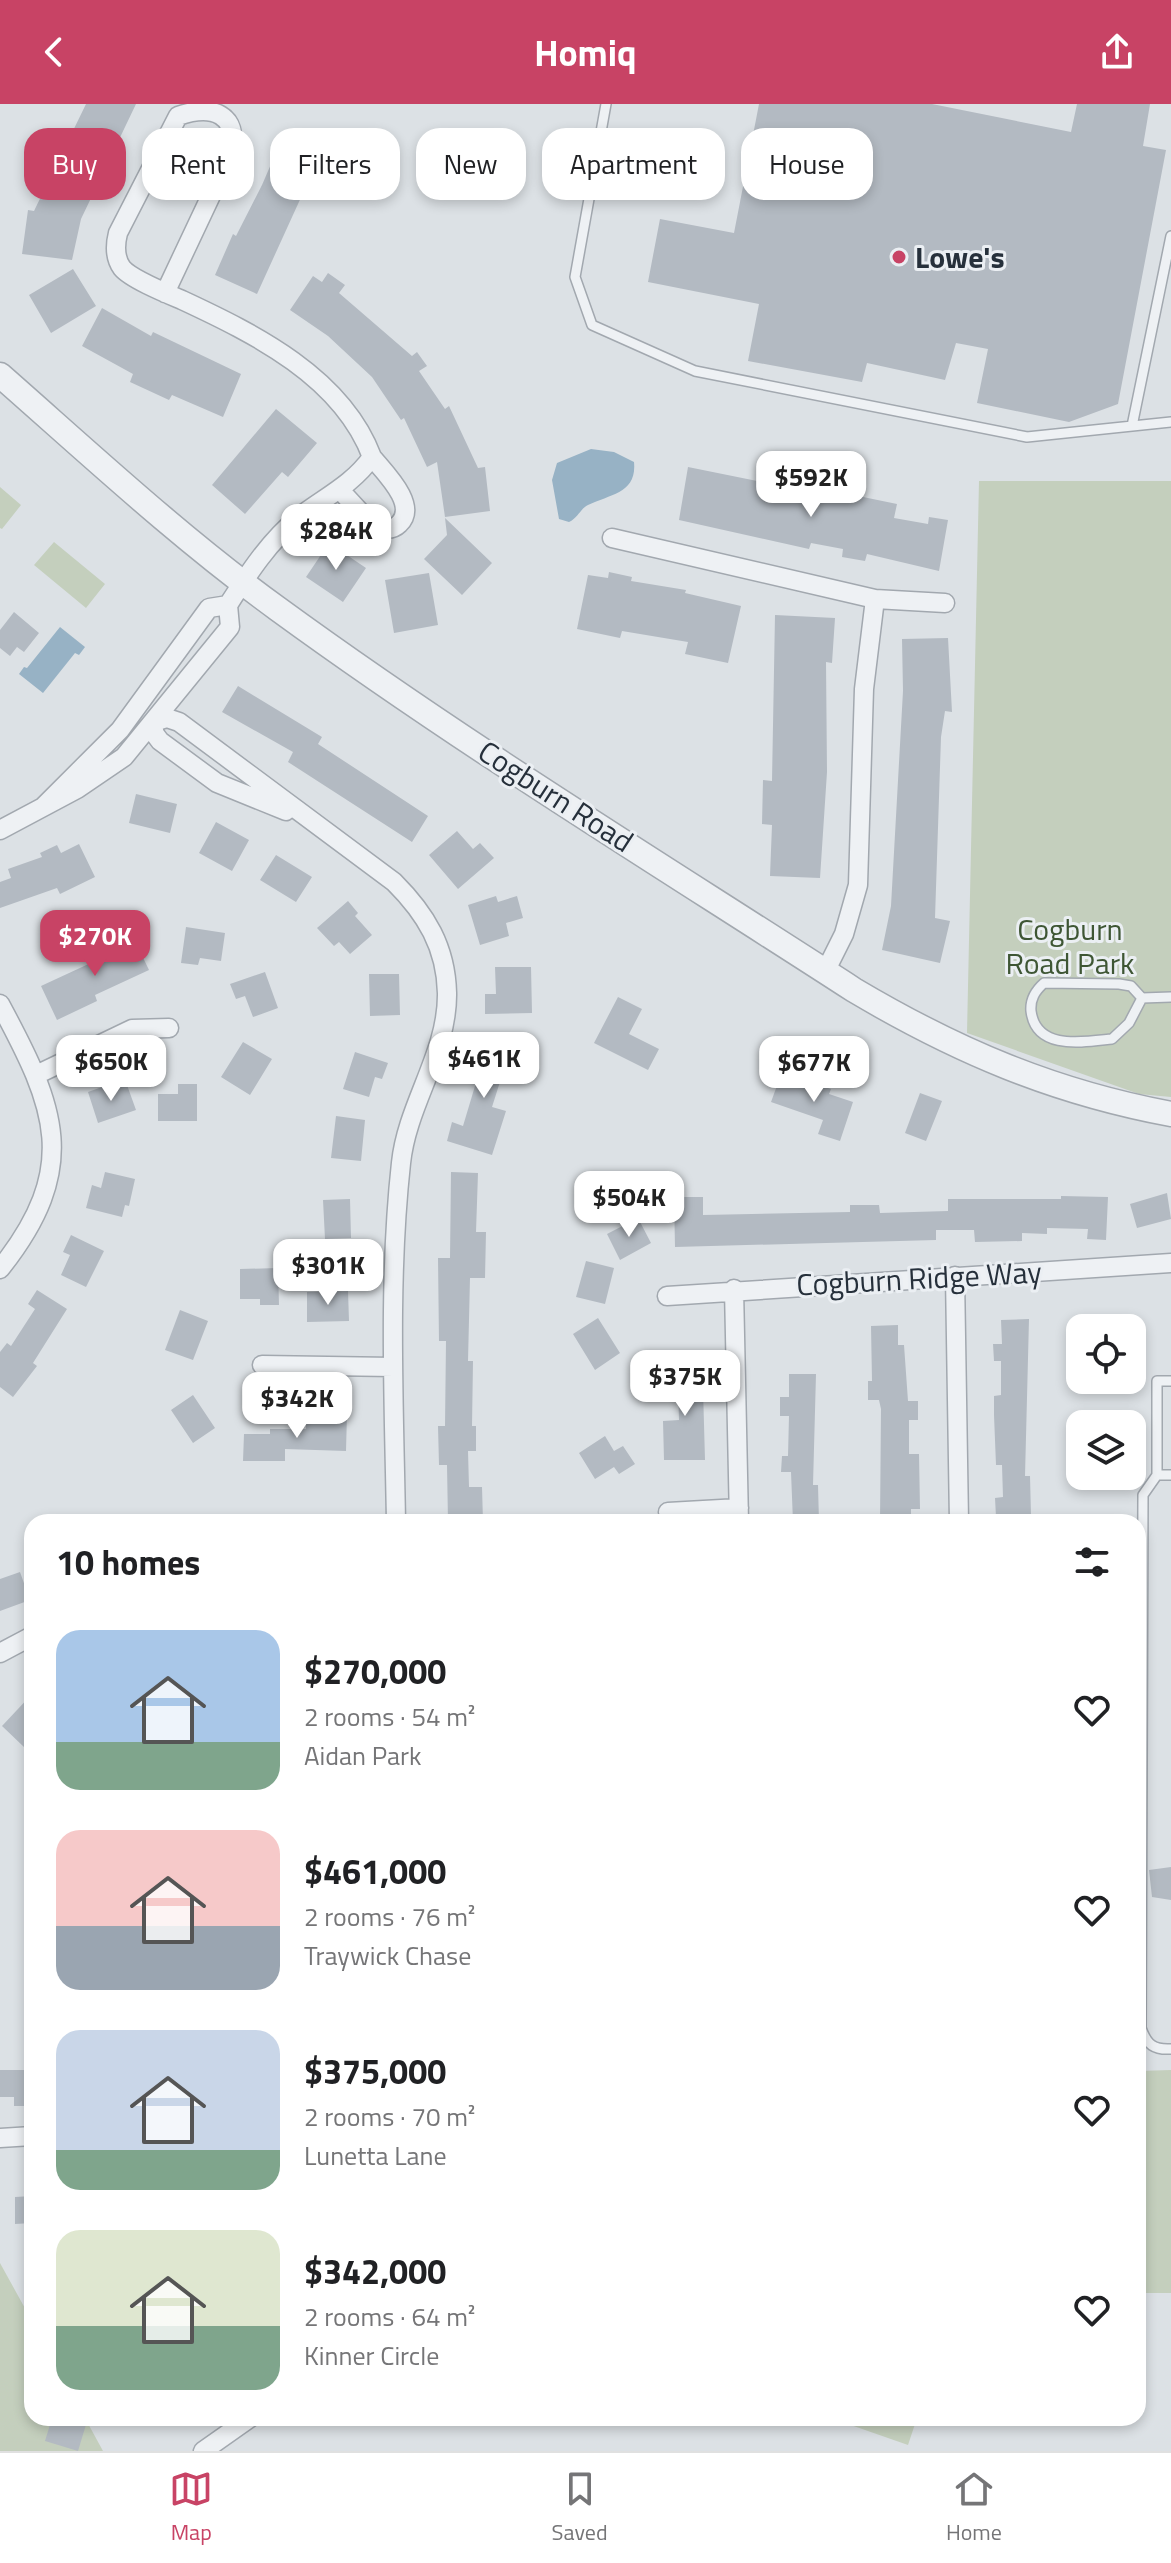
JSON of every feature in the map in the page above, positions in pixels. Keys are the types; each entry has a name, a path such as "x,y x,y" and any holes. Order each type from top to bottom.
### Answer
{"street":[{"path":"165,293 231,153 234,136 224,115 212,108 193,109 178,116 118,233 114,248 123,269 165,293 252,333 314,377 362,432 372,457 402,499 405,512 402,522 394,528 374,527 340,490"},
{"name":"Cogburn Road","path":"0,375 242,582 369,673 825,972 926,1033 990,1063 1056,1087 1171,1114"},
{"path":"0,830 111,768 154,722 230,627 228,605 242,582 298,518 357,478 372,457"},
{"path":"612,538 875,599 945,603"},
{"path":"825,972 844,934 858,885 864,689 875,599"},
{"path":"43,807 102,751 209,608 228,605"},
{"path":"136,708 154,722"},
{"path":"154,722 167,718 179,722 394,882 418,906 444,955 447,995 444,1023 412,1109 401,1164 393,1367 396,1514"},
{"path":"154,722 154,733 160,741 210,778 235,793 311,822"},
{"path":"0,1004 36,1075 52,1124 48,1180 26,1231 0,1269"},
{"path":"36,1075 132,1029 169,1028"},
{"name":"Cogburn Ridge Way","path":"667,1296 734,1289 1171,1263"},
{"path":"955,1276 959,1514"},
{"path":"734,1289 739,1514"},
{"path":"262,1365 393,1367"},
{"path":"668,1512 715,1514"},
{"path":"0,1653 24,1640"},
{"path":"0,2138 24,2136"},
{"path":"203,2451 239,2426"}],"lane":[{"path":"606,104 575,277 592,325 695,371 1027,437 1171,422"},
{"path":"1132,426 1171,236"},
{"path":"210,778 225,757"},
{"path":"1142,998 1129,1023 1112,1039 1087,1042 1044,1038 1034,1023 1030,1007 1034,992 1044,983 1119,984 1131,986 1142,998 1171,997"},
{"path":"1143,1514 1143,1495 1157,1475 1157,1381 1171,1381"},
{"path":"1157,1475 1171,1475"},
{"path":"1146,2042 1157,2050 1171,2049"}],"green space":[{"name":"Cogburn Road Park","path":"979,481 1171,481 1171,1097 1139,1094 967,1033"},
{"path":"0,487 21,505 2,529 0,528"},
{"path":"54,542 105,584 86,608 34,565"},
{"path":"1171,2070 1171,2293 1146,2293 1146,2071"},
{"path":"0,2263 24,2306 24,2426 89,2426 103,2451 0,2451"},
{"path":"854,2426 914,2426 908,2445"}],"water":[{"path":"591,449 614,452 634,462 631,480 621,491 585,507 569,522 559,519 552,480 557,463"},
{"path":"60,627 85,647 79,655 75,653 43,693 19,674"}],"building":[{"path":"86,104 136,104 125,128 74,128"},
{"name":"Lowe's","path":"759,104 932,104 1071,132 1077,104 1150,104 1143,146 1166,150 1118,404 1069,422 977,403 988,349 956,343 945,380 867,363 862,382 748,361 759,304 648,282 660,219 734,233 741,197 741,200 873,200 873,128 754,128"},
{"path":"270,166 270,200 300,200 257,294 215,275 233,234 236,236"},
{"path":"39,200 90,200 81,219 72,260 22,254 28,210 34,211"},
{"path":"73,269 96,306 51,333 29,295"},
{"path":"328,273 345,285 339,293 412,356 417,352 427,366 419,371 445,409 449,406 478,468 485,467 490,511 445,517 437,462 427,467 404,418 401,420 372,377 328,336 290,310 313,276 322,282"},
{"path":"102,308 151,336 153,332 241,374 223,417 172,395 169,400 130,382 133,374 82,346"},
{"path":"276,409 317,443 288,477 282,472 245,514 212,485"},
{"path":"688,467 762,482 761,488 797,498 800,484 897,504 894,518 928,524 929,517 948,520 939,571 867,554 865,561 842,557 843,549 811,543 809,549 679,520"},
{"path":"445,518 492,563 462,595 424,559 447,535"},
{"path":"329,543 366,568 343,602 306,577"},
{"path":"609,572 632,577 631,581 686,590 685,593 741,606 728,663 685,654 688,642 622,631 620,638 577,629 588,575 608,578"},
{"path":"429,573 438,625 394,633 385,580"},
{"path":"14,612 39,633 24,652 17,647 10,656 0,648 0,630"},
{"path":"775,615 835,618 832,663 826,662 827,772 820,878 770,876 772,825 762,824 763,780 772,781"},
{"path":"948,638 952,712 945,711 941,737 935,918 950,921 940,963 882,950 891,906 903,691 902,639"},
{"path":"238,686 322,737 318,744 428,816 412,842 288,762 293,752 222,712"},
{"path":"136,794 177,804 170,833 129,823"},
{"path":"216,822 249,840 232,871 199,853"},
{"path":"457,831 473,849 480,843 494,858 458,889 429,855"},
{"path":"79,844 95,877 60,894 57,888 0,908 0,882 11,878 8,869 42,857 40,853 57,845 61,853"},
{"path":"276,855 312,877 296,902 260,880"},
{"path":"496,896 498,902 517,896 523,918 506,923 509,936 480,945 468,905"},
{"path":"348,901 358,913 355,916 372,935 350,954 339,942 334,946 317,928"},
{"path":"186,927 225,933 221,961 200,958 198,965 181,963"},
{"path":"133,937 149,970 95,995 97,1001 57,1020 41,986 95,961 93,955"},
{"path":"495,967 531,967 532,1013 485,1014 485,994 496,994"},
{"path":"265,972 278,1008 253,1017 245,996 236,999 230,984"},
{"path":"369,974 399,974 400,1015 370,1016"},
{"path":"618,997 642,1009 629,1034 659,1049 648,1070 594,1043"},
{"path":"484,1035 512,1044 492,1107 506,1111 492,1155 447,1141 452,1122 463,1126 478,1076 471,1074"},
{"path":"243,1042 272,1059 250,1095 221,1077"},
{"path":"355,1052 388,1063 382,1079 375,1077 369,1097 343,1089"},
{"path":"782,1072 831,1089 829,1094 853,1102 840,1141 818,1134 823,1120 771,1102"},
{"path":"178,1084 197,1084 197,1121 158,1121 158,1094 178,1094"},
{"path":"127,1085 136,1110 98,1123 88,1092 105,1086 107,1092"},
{"path":"920,1093 942,1101 926,1141 905,1133"},
{"path":"336,1116 365,1120 361,1161 331,1158"},
{"path":"105,1172 135,1179 129,1206 125,1205 122,1217 86,1208 92,1185 101,1188"},
{"path":"451,1172 478,1173 476,1232 486,1232 485,1278 470,1278 468,1361 473,1361 472,1426 476,1426 476,1451 468,1451 469,1487 482,1487 483,1514 448,1514 447,1465 439,1465 438,1426 445,1426 446,1341 439,1341 438,1258 450,1258"},
{"path":"1167,1193 1171,1219 1137,1228 1130,1204"},
{"path":"1061,1196 1108,1197 1106,1240 1087,1239 1088,1229 1047,1228 1047,1234 1022,1233 1022,1241 975,1242 974,1230 936,1230 936,1240 675,1247 674,1197 703,1197 703,1215 850,1212 850,1205 879,1205 880,1213 948,1211 948,1199 1061,1199"},
{"path":"350,1199 351,1238 325,1239 323,1200"},
{"path":"638,1218 651,1243 620,1260 607,1234"},
{"path":"71,1235 104,1251 86,1287 61,1275 70,1255 63,1252"},
{"path":"586,1261 614,1268 605,1304 576,1297"},
{"path":"278,1268 279,1305 260,1305 260,1299 240,1299 240,1269"},
{"path":"37,1290 67,1309 33,1363 37,1366 13,1397 0,1387 0,1352 7,1343 11,1346 35,1309 28,1304"},
{"path":"348,1291 349,1321 307,1322 307,1292"},
{"path":"180,1310 208,1321 193,1360 165,1350"},
{"path":"598,1318 620,1353 595,1370 573,1334"},
{"path":"1029,1319 1025,1476 1030,1476 1031,1514 996,1514 995,1498 1003,1497 1002,1465 996,1465 994,1415 994,1396 1001,1395 1001,1361 994,1361 993,1344 1002,1344 1001,1320"},
{"path":"898,1325 898,1345 904,1345 908,1401 918,1401 918,1420 909,1420 909,1454 919,1454 920,1509 911,1509 911,1514 880,1514 881,1409 879,1400 868,1400 868,1381 872,1381 871,1326"},
{"path":"662,1368 694,1368 694,1389 703,1389 705,1460 664,1460 663,1421 679,1420 678,1387 663,1388"},
{"path":"789,1374 816,1374 813,1485 818,1485 819,1514 793,1514 791,1472 781,1472 782,1456 788,1456 789,1416 780,1416 780,1397 789,1397"},
{"path":"193,1395 215,1428 193,1443 171,1410"},
{"path":"330,1413 347,1414 346,1451 285,1449 285,1461 243,1461 244,1434 270,1434 270,1429 306,1429 306,1422 330,1423"},
{"path":"605,1436 614,1451 623,1446 635,1464 619,1474 614,1467 595,1479 579,1453"},
{"path":"20,1572 24,1583 24,1602 0,1611 0,1579"},
{"path":"24,1703 24,1747 2,1726"},
{"path":"1171,1867 1171,1900 1152,1897 1149,1870"},
{"path":"0,2070 24,2070 24,2106 14,2106 14,2097 0,2097"},
{"path":"24,2196 24,2223 15,2224 15,2197"},
{"path":"50,2426 86,2426 78,2451 45,2441"}],"place":[{"name":"Lowe's","path":"899,257"}]}
